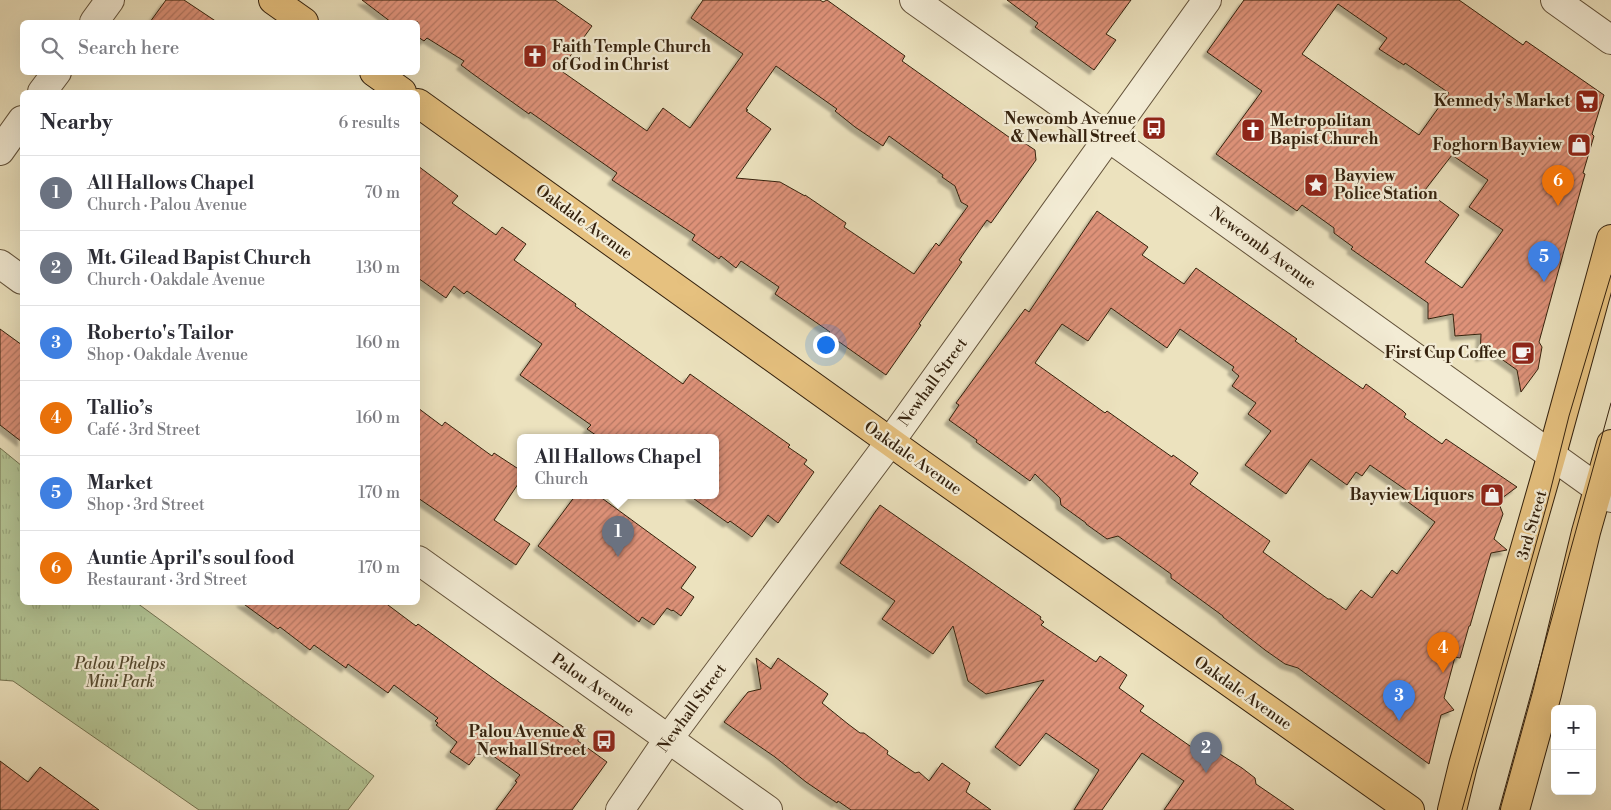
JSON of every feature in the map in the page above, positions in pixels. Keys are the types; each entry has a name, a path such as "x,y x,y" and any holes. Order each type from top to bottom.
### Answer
{"main road":[{"path":"273,0 301,20"},
{"path":"378,75 399,90"},
{"name":"Oakdale Avenue","path":"420,104 890,442 1410,810"},
{"name":"3rd Street","path":"1452,810 1611,239"},
{"path":"1515,810 1547,694 1586,532 1605,494 1611,444"}],"street":[{"path":"95,20 110,0"},
{"name":"Newcomb Avenue","path":"914,0 1552,454 1605,494"},
{"name":"Newhall Street","path":"620,810 669,738 890,442 1207,0"},
{"path":"1555,0 1611,40"},
{"path":"44,90 55,75"},
{"path":"0,151 20,123"},
{"path":"0,264 20,279"},
{"name":"Palou Avenue","path":"420,561 768,810"}],"green space":[{"name":"Palou Phelps Mini Park","path":"0,448 20,464 20,605 140,605 374,776 348,810 199,810 13,681 0,680"}],"building":[{"path":"166,0 184,0 214,20 151,20"},
{"path":"362,0 555,0 592,26 560,70 647,131 663,108 690,128 743,54 691,18 703,0 820,0 823,2 827,0 905,56 902,61 1013,140 1020,140 1035,150 1036,160 991,223 987,220 959,260 962,262 886,375 828,334 830,332 775,294 779,287 741,261 736,268 721,256 719,259 692,240 695,235 612,180 617,173 473,74 461,65 464,61 427,38 424,41 420,38 420,20 388,20","holes":["776,66 837,109 835,111 883,146 889,136 943,175 942,177 955,186 961,202 968,206 939,246 936,243 914,274 844,227 846,223 805,195 780,182 736,178 771,129 746,111 748,110 746,109"]},
{"path":"1007,0 1131,0 1106,34 1116,40 1094,70 1035,27 1038,23"},
{"path":"1244,0 1459,0 1523,45 1526,41 1604,95 1592,134 1594,136 1583,173 1585,174 1539,342 1542,347 1538,369 1521,392 1517,370 1493,353 1480,357 1481,334 1455,336 1453,314 1428,319 1428,303 1351,249 1353,247 1334,233 1334,228 1302,205 1297,211 1216,154 1262,91 1207,52","holes":["1338,4 1387,38 1379,49 1404,65 1405,63 1449,93 1419,135 1302,54","1452,155 1488,180 1469,207 1503,230 1462,288 1425,262 1459,215 1425,190"]},
{"path":"420,168 458,196 452,203 496,235 502,227 526,244 514,260 683,384 690,374 790,445 788,447 807,460 804,464 814,472 778,523 768,515 752,537 694,499 719,499 719,434 594,434 587,429 591,425 520,375 542,344 467,291 464,294 454,286 446,298 420,279"},
{"path":"1097,211 1148,247 1142,255 1184,284 1196,268 1297,339 1295,341 1363,389 1366,384 1403,411 1406,414 1404,417 1442,444 1446,439 1517,487 1498,501 1503,514 1494,539 1507,550 1491,553 1460,658 1455,657 1444,698 1454,710 1441,715 1429,764 1298,668 1285,664 1265,650 1171,578 1171,574 1118,536 1107,539 1086,524 1061,505 1060,498 1035,474 1030,481 949,420 959,405 956,403 1025,309 1029,312","holes":["1111,308 1167,348 1180,329 1234,367 1232,370 1239,376 1232,386 1256,403 1248,414 1271,431 1245,465 1286,494 1311,459 1347,485 1356,472 1362,476 1370,465 1409,492 1404,499 1435,522 1397,574 1392,570 1372,598 1361,590 1346,610 1331,599 1328,599 1263,552 1270,541 1190,484 1198,473 1107,411 1105,413 1035,363 1062,324 1088,341"]},
{"path":"0,329 20,344 20,440 0,425"},
{"path":"420,410 442,426 445,422 492,456 494,453 517,468 517,486 494,520 530,544 516,565 420,499"},
{"path":"573,499 603,499 696,567 681,588 694,597 681,616 667,608 654,625 642,617 639,622 538,546"},
{"path":"880,505 1041,617 1040,619 1044,622 1041,625 1096,662 1100,656 1127,675 1119,688 1144,706 1140,711 1200,753 1204,748 1213,754 1215,751 1242,768 1255,778 1256,784 1294,810 1164,810 1184,781 1142,753 1102,810 1074,810 1099,770 1046,733 1020,766 995,747 1044,680 986,694 968,681 953,626 933,654 882,619 895,601 840,563"},
{"path":"245,605 388,605 416,626 418,624 578,737 578,741 607,762 572,810 496,810 520,775 482,748 469,765 450,752 457,742 436,725 438,723 435,721 438,718 394,685 388,693 348,664 346,668 314,645 310,650 280,627 278,629"},
{"path":"756,658 771,669 778,658 828,694 822,703 860,733 864,733 888,751 887,754 915,773 919,772 929,781 942,763 970,783 966,792 991,810 851,810 838,801 837,803 724,722 748,692 761,689"},
{"path":"0,761 28,782 40,767 99,810 0,810"}],"tram line":[{"path":"1462,810 1547,504 1569,416 1611,275"},
{"path":"1499,810 1611,403"}],"place":[{"name":"Faith Temple Church of God in Christ","path":"535,56"},
{"name":"Kennedy's Market","path":"1587,101"},
{"name":"Newcomb Avenue & Newhall Street","path":"1154,128"},
{"name":"Metropolitan Bapist Church","path":"1253,130"},
{"name":"Foghorn Bayview","path":"1579,145"},
{"name":"Bayview Police Station","path":"1316,185"},
{"name":"Auntie April's soul food","path":"1558,206"},
{"name":"Market","path":"1544,282"},
{"name":"First Cup Coffee","path":"1523,353"},
{"name":"Bayview Liquors","path":"1492,495"},
{"name":"All Hallows Chapel","path":"618,557"},
{"name":"Tallio’s","path":"1443,673"},
{"name":"Roberto's Tailor","path":"1399,721"},
{"name":"Palou Avenue & Newhall Street","path":"604,741"},
{"name":"Mt. Gilead Bapist Church","path":"1206,773"}]}
